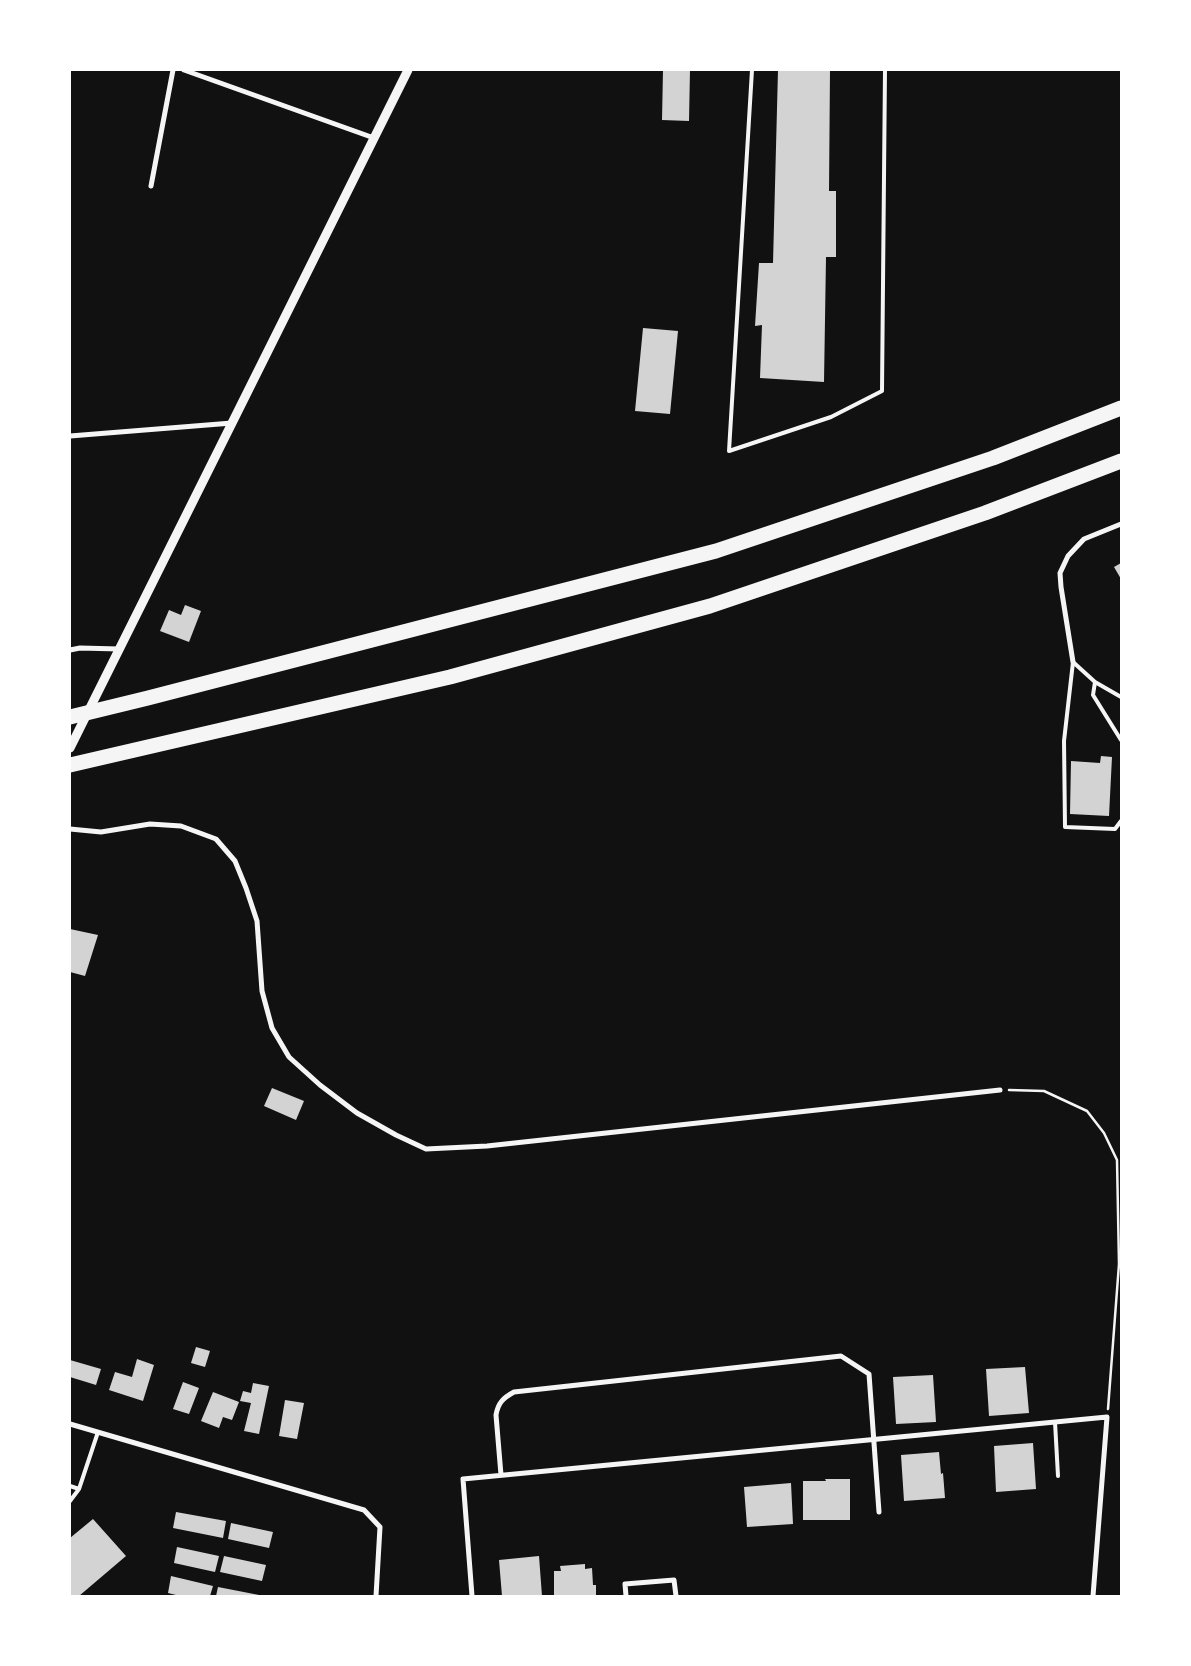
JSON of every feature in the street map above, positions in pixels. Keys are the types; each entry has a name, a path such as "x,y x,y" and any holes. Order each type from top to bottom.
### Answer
{"highway":[{"path":"70,717 716,551 993,458 1121,408"},
{"path":"70,765 450,677 710,606 986,513 1121,461"}],"street":[{"path":"152,186 173,70"},
{"path":"184,70 374,138"},
{"path":"70,748 408,70"},
{"path":"70,436 232,423"},
{"path":"1073,662 1060,573 1068,556 1084,538 1121,524"},
{"path":"70,650 80,648 118,649"},
{"path":"70,829 101,832 150,824 181,826 216,839 235,861 246,888 256,921 262,991 272,1028 289,1057 320,1085 358,1113 396,1135 426,1148 487,1146 1000,1090"},
{"path":"501,1475 496,1415 498,1405 503,1398 514,1392 841,1356 869,1374 879,1512"},
{"path":"472,1596 463,1479 1107,1417 1093,1596"},
{"path":"70,1424 364,1510 380,1527 376,1596"},
{"path":"626,1596 625,1584 674,1580 676,1596"}],"lane":[{"path":"752,70 729,451 831,417 882,391 885,70"},
{"path":"1073,662 1095,682 1121,697"},
{"path":"1073,662 1064,741 1066,827 1115,829 1121,821"},
{"path":"1095,682 1094,696 1121,740"},
{"path":"1055,1422 1058,1476"},
{"path":"70,1501 79,1489 98,1432"},
{"path":"70,1486 79,1489"}],"path":[{"path":"1000,1090 1044,1091 1087,1112 1104,1133 1117,1160 1119,1264 1107,1417"}],"building":[{"path":"663,70 690,70 689,121 662,120"},
{"path":"778,70 830,70 829,191 836,191 836,257 826,257 824,382 760,378 762,325 755,326 759,263 773,263"},
{"path":"643,328 678,331 670,414 635,411"},
{"path":"1121,563 1121,579 1114,567"},
{"path":"185,605 201,611 189,642 160,631 169,610 181,615"},
{"path":"1101,756 1112,757 1109,816 1070,814 1071,761 1100,763"},
{"path":"70,929 98,935 85,976 70,972"},
{"path":"272,1088 304,1101 296,1120 264,1106"},
{"path":"196,1347 210,1351 205,1367 191,1363"},
{"path":"137,1359 154,1365 143,1401 109,1390 115,1372 132,1377"},
{"path":"70,1360 101,1369 96,1385 70,1377"},
{"path":"1025,1367 1029,1413 989,1416 986,1369"},
{"path":"933,1375 936,1422 896,1424 893,1377"},
{"path":"183,1382 199,1388 189,1414 173,1409"},
{"path":"253,1383 269,1386 259,1434 244,1431 251,1403 240,1401 243,1391 251,1393"},
{"path":"213,1392 239,1402 232,1420 223,1417 219,1428 201,1421"},
{"path":"285,1400 304,1403 297,1439 279,1436"},
{"path":"1033,1443 1036,1489 996,1492 994,1446"},
{"path":"939,1452 945,1498 904,1501 901,1455"},
{"path":"825,1479 850,1479 850,1520 803,1520 803,1481 826,1481"},
{"path":"791,1483 793,1524 747,1527 744,1487"},
{"path":"176,1512 226,1521 223,1538 173,1528"},
{"path":"93,1519 126,1556 79,1596 70,1596 70,1538"},
{"path":"231,1523 273,1532 269,1548 228,1539"},
{"path":"177,1547 219,1556 215,1572 174,1563"},
{"path":"224,1556 266,1565 262,1581 220,1572"},
{"path":"539,1556 542,1596 502,1596 499,1560"},
{"path":"585,1564 585,1569 592,1568 593,1585 596,1585 596,1596 554,1596 554,1571 561,1571 560,1566"},
{"path":"171,1576 213,1586 210,1596 180,1596 168,1593"},
{"path":"218,1587 259,1595 259,1596 216,1596"}]}
